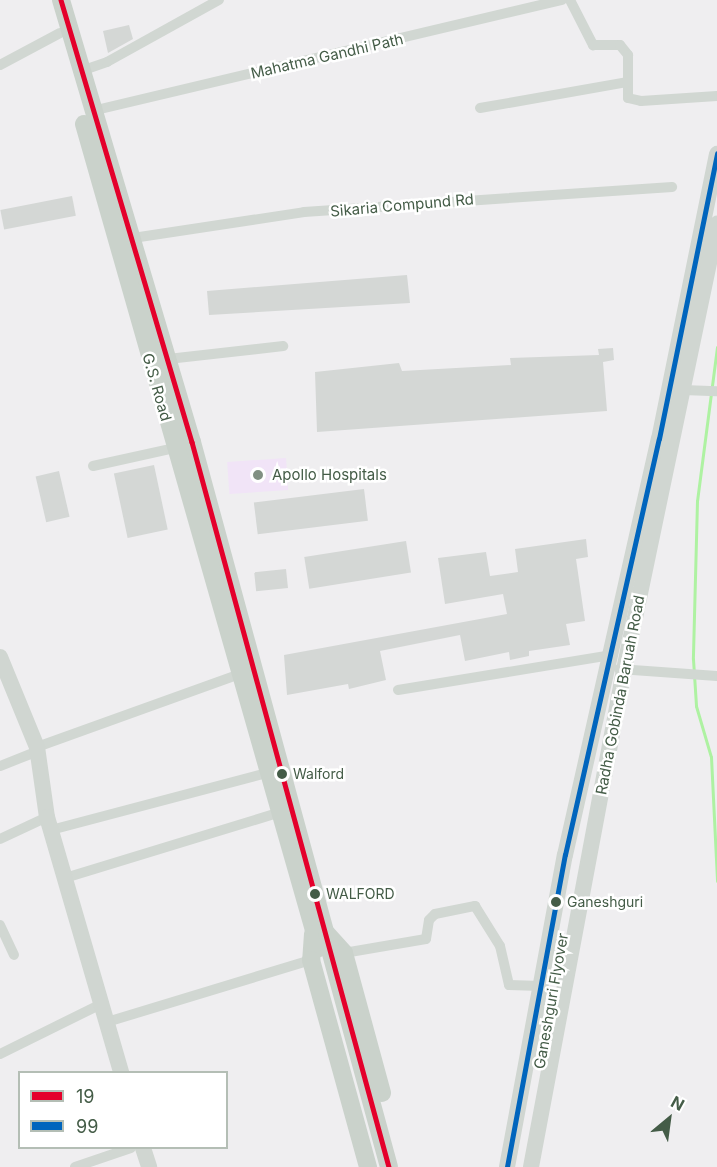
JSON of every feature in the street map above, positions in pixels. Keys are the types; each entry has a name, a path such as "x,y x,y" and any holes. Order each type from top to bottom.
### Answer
{"main road":[{"name":"G.S. Road","path":"50,0 278,813 319,931"},
{"name":"G.S. Road","path":"61,0 92,111 133,238 168,358 310,868 319,931"},
{"name":"Radha Gobinda Baruah Road","path":"531,1167 606,766 615,664 717,154"},
{"name":"Radha Gobinda Baruah Road","path":"507,1167 565,855 683,390 717,224"},
{"path":"0,660 37,749 49,823 121,1071"},
{"name":"Ganeshguri Flyover","path":"521,1167 588,804 588,761"},
{"name":"Ganeshguri Flyover","path":"588,804 606,766"},
{"path":"319,931 389,1167"},
{"path":"327,957 368,1167"},
{"path":"327,957 378,1167"},
{"path":"327,957 402,1167"},
{"path":"143,1149 149,1167"}],"street":[{"path":"81,71 107,62 219,0"},
{"name":"Mahatma Gandhi Path","path":"92,111 562,0"},
{"path":"570,0 593,45 620,45 628,55 628,98 641,101 717,96"},
{"path":"0,65 60,33"},
{"path":"480,108 627,82"},
{"name":"Sikaria Compund Rd","path":"133,238 304,212 672,187"},
{"path":"168,358 284,346"},
{"path":"683,390 717,391"},
{"path":"93,466 174,448"},
{"path":"398,690 615,664 687,675 717,676"},
{"path":"0,766 37,749 240,674"},
{"path":"0,839 49,823 267,773"},
{"path":"65,878 278,813"},
{"path":"106,1022 327,957 426,939 429,920 435,914 475,906 500,945 509,985 541,986"},
{"path":"0,925 14,955"},
{"path":"0,1054 101,1004"},
{"path":"75,1167 128,1149"}],"shaded area":[{"name":"Apollo Hospitals","path":"286,458 288,490 229,494 227,462"}],"building":[{"path":"129,25 133,39 108,53 103,31"},
{"path":"72,196 76,216 4,230 0,210"},
{"path":"407,275 410,303 209,315 207,291"},
{"path":"613,348 614,360 603,362 607,411 317,432 315,372 399,363 402,371 511,365 510,358 599,355 598,349"},
{"path":"154,465 168,530 128,538 114,474"},
{"path":"59,471 70,517 46,522 36,476"},
{"path":"364,489 368,521 258,534 254,503"},
{"path":"586,539 588,557 576,559 585,621 566,624 570,645 529,651 529,656 510,660 509,652 465,661 460,635 380,651 386,680 349,689 348,684 287,695 284,655 507,614 503,594 445,604 438,558 486,552 490,576 518,572 515,549"},
{"path":"406,541 411,573 309,589 304,557"},
{"path":"286,569 288,588 256,591 254,572"}],"waterway":[{"path":"717,347 697,501 693,659 696,706 711,757 717,881"}],"transit line":[{"name":"19","path":"61,0 192,442 389,1167"},
{"name":"99","path":"507,1167 565,855 659,439 717,154"}],"place":[{"name":"Apollo Hospitals","path":"258,475"},
{"name":"Walford","path":"282,774"},
{"name":"WALFORD","path":"315,894"},
{"name":"Ganeshguri","path":"556,902"}]}
